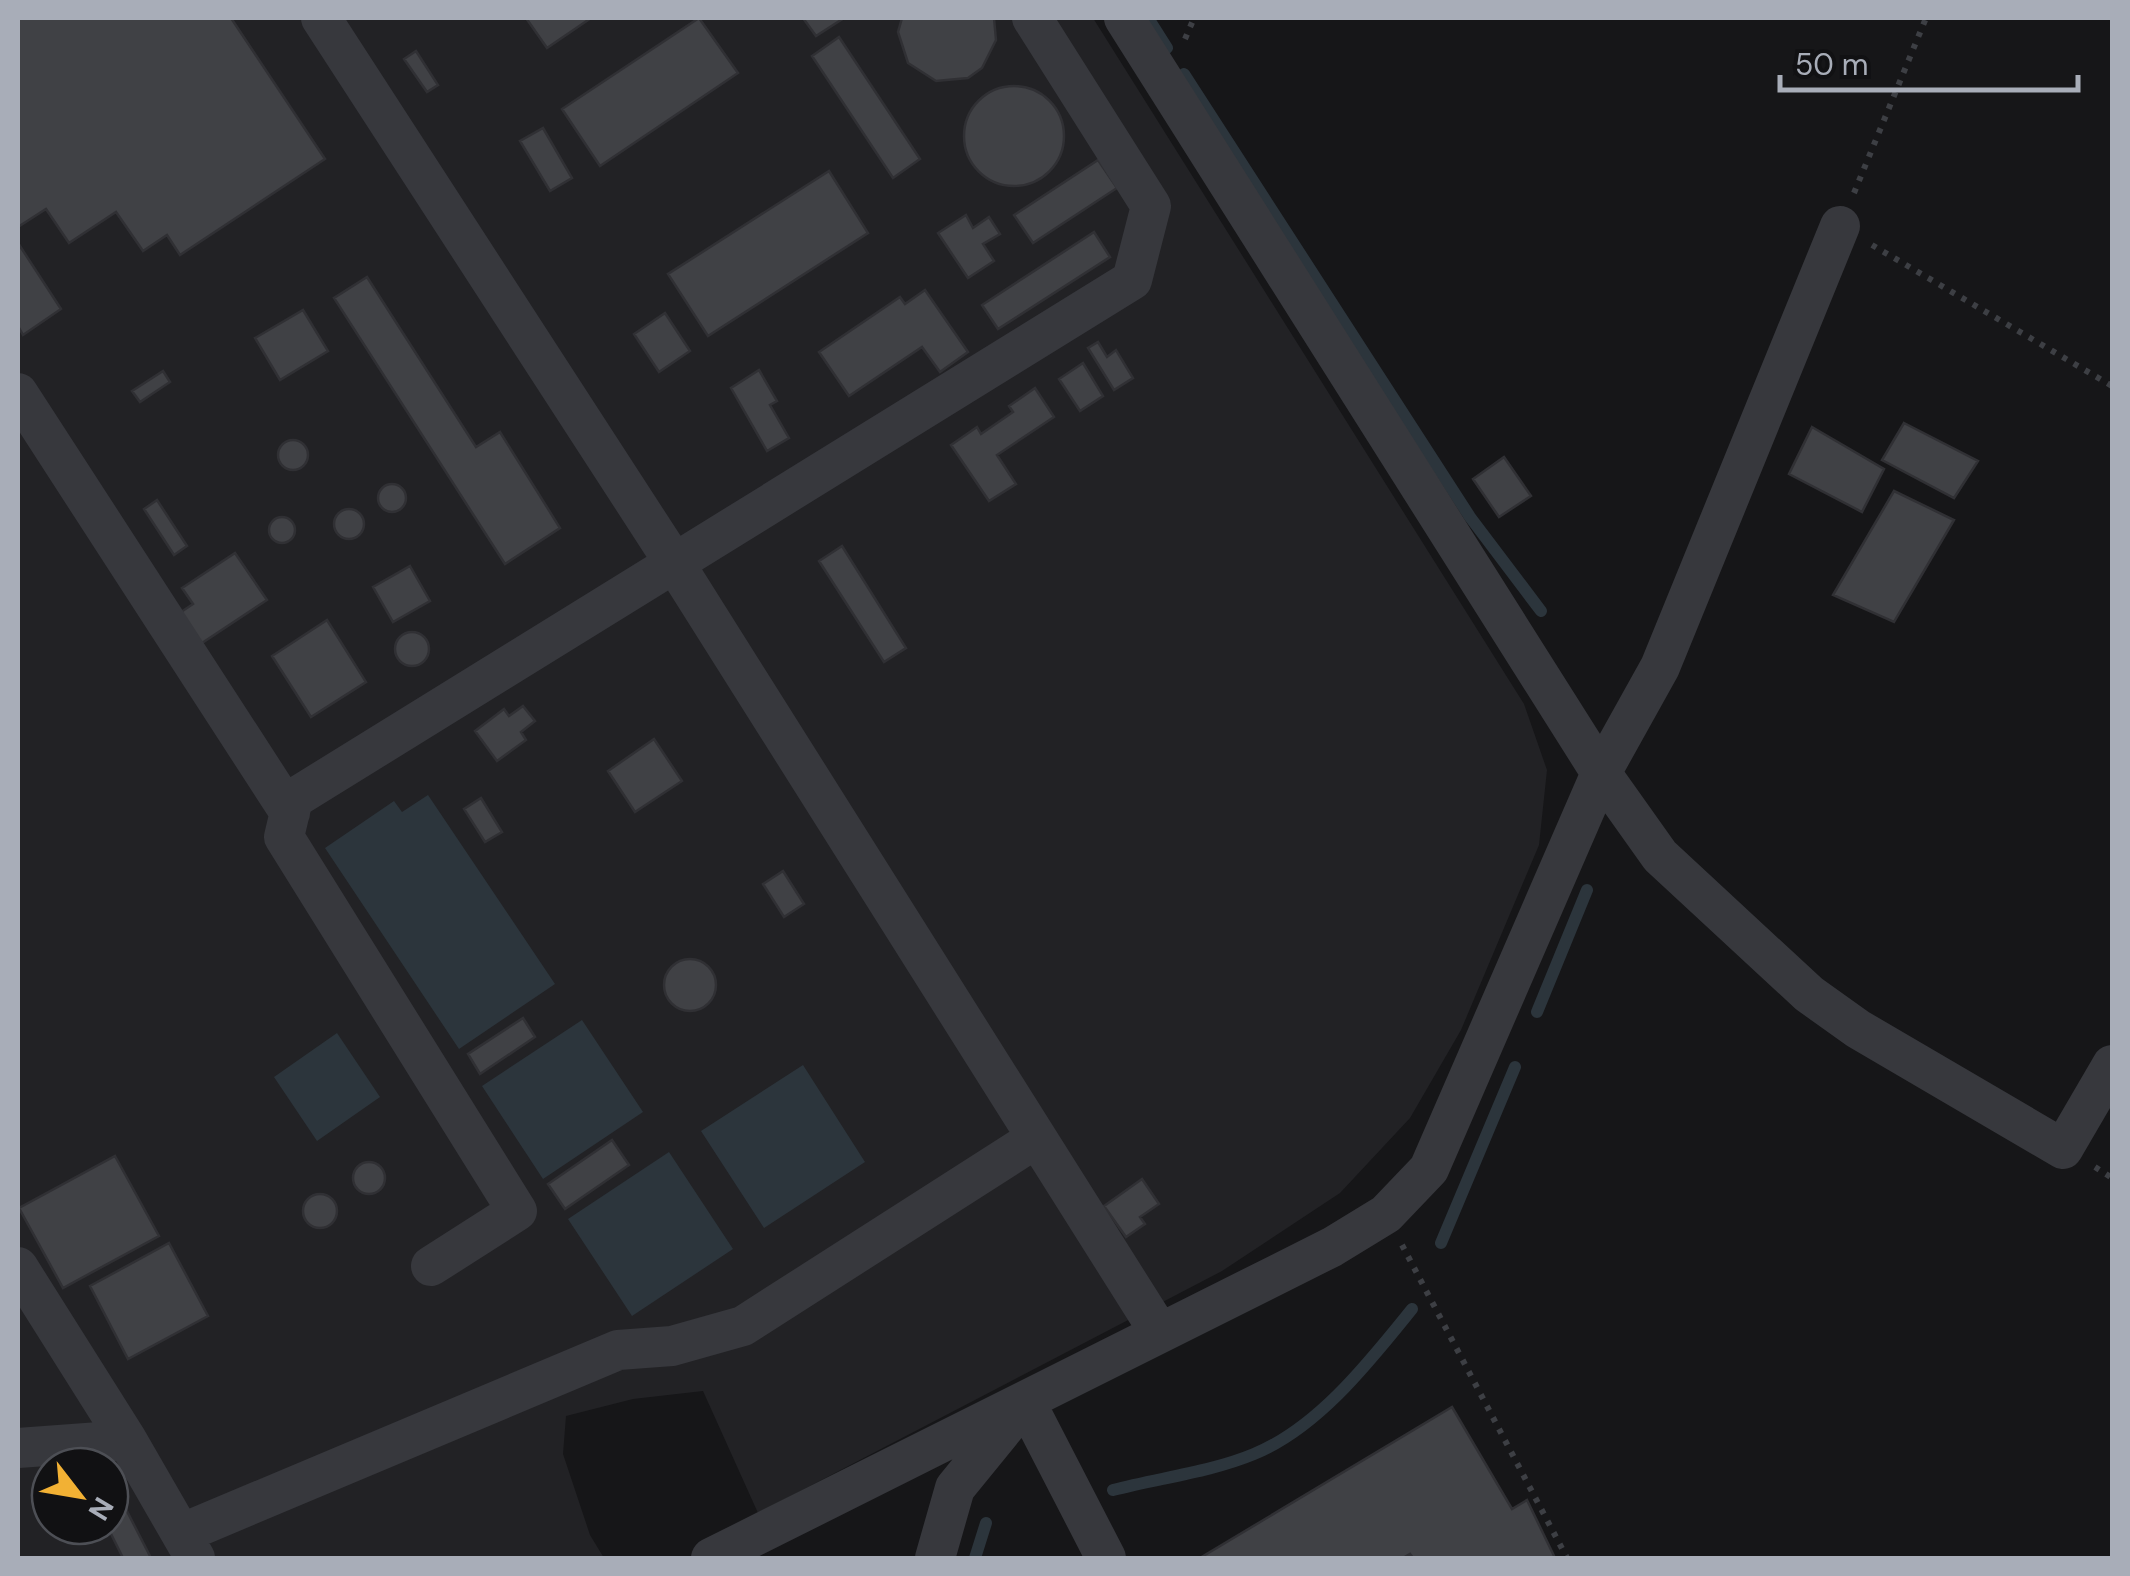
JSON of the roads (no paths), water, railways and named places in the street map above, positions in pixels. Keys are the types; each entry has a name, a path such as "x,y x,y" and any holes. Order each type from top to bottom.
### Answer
{"street":[{"path":"321,18 675,564 1158,1330"},
{"path":"431,1266 517,1211 284,837 293,799 1132,280 1151,206 1032,18"},
{"path":"1124,18 1601,773 1660,856 1810,994 1858,1029 2063,1150 2112,1066"},
{"path":"712,1558 1026,1401 1158,1330 1332,1246 1386,1214 1429,1168 1601,773 1660,667 1840,226"},
{"path":"18,393 290,813"},
{"path":"18,1267 189,1546 618,1350 672,1346 743,1326 1035,1139"},
{"path":"935,1558 955,1488 1026,1401"},
{"path":"1026,1401 1106,1558"},
{"path":"18,1448 127,1440"}],"waterway":[{"path":"1148,18 1167,48"},
{"path":"1184,74 1470,517 1541,611"},
{"path":"1537,1012 1587,890"},
{"path":"1441,1243 1515,1067"},
{"path":"1113,1490 1220,1466 1277,1442 1300,1428 1341,1391 1412,1309"},
{"path":"975,1558 986,1523"}]}
